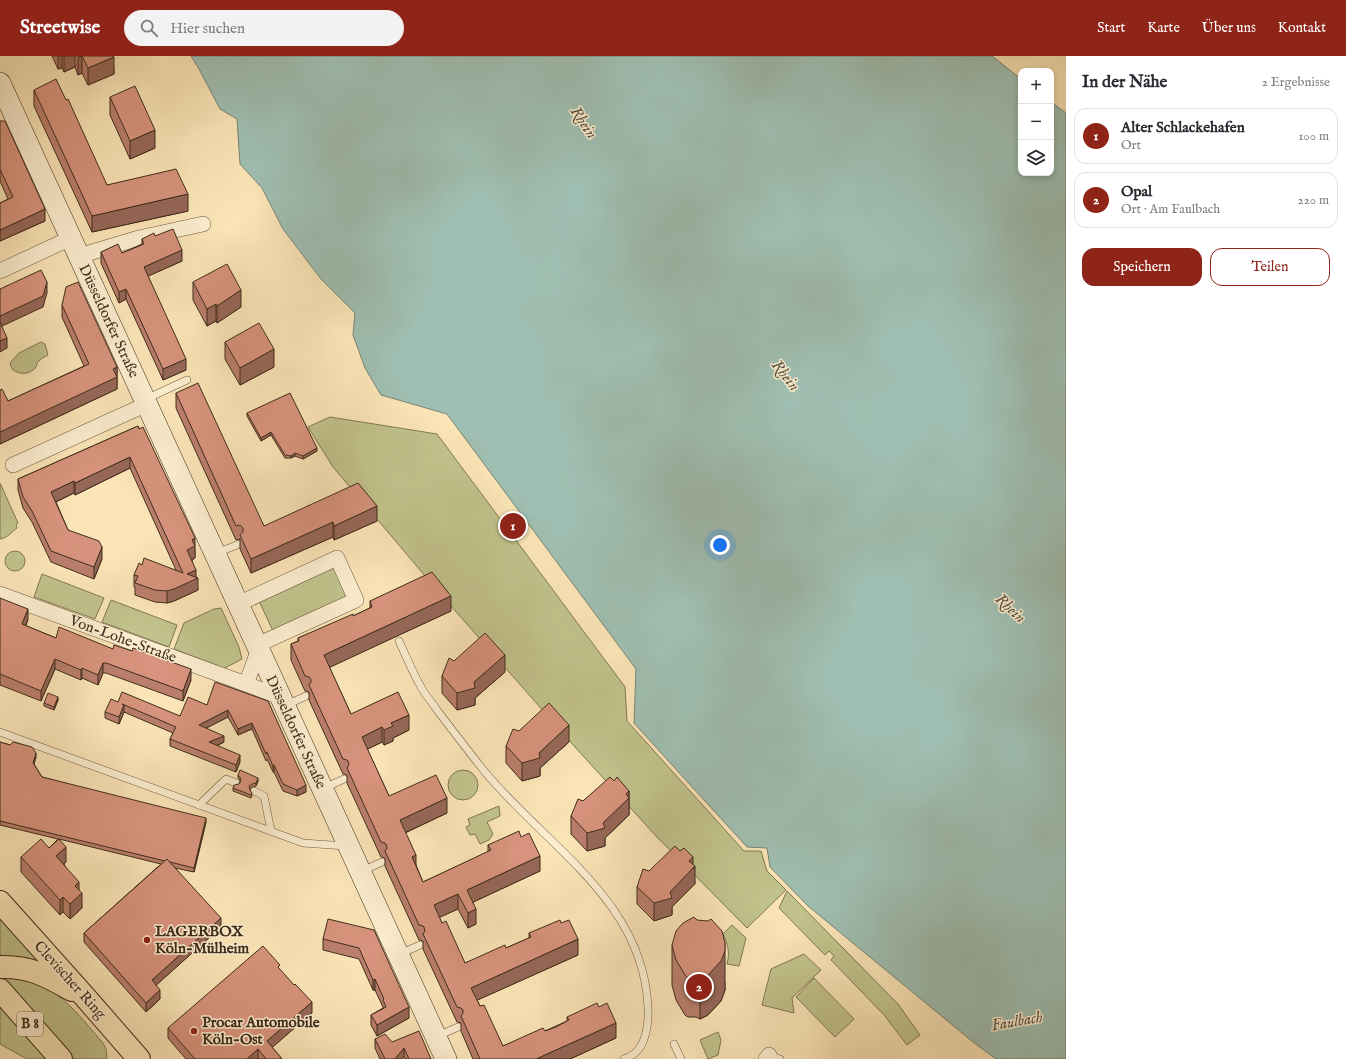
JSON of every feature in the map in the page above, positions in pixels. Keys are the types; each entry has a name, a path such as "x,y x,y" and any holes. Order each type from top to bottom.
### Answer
{"main road":[{"name":"Clevischer Ring","path":"0,902 139,1059"},
{"path":"0,967 15,967 32,970 47,976 85,997"},
{"name":"B 8","path":"0,990 61,1059"},
{"path":"116,1032 120,1059"}],"street":[{"name":"Düsseldorfer Straße","path":"0,83 5,105 75,247 446,1059"},
{"path":"0,271 75,247 139,238 203,224"},
{"path":"13,465 145,402"},
{"path":"238,604 337,558 356,600 258,647 246,684"},
{"name":"Von-Lohe-Straße","path":"0,594 246,684 282,701"}],"lane":[{"path":"145,402 187,380"},
{"path":"215,554 239,544"},
{"path":"399,641 420,686 465,747 505,796 591,880 617,912 627,930 642,967 648,999 649,1018 640,1048 634,1054 624,1059"},
{"path":"282,701 306,696"},
{"path":"0,732 303,843 348,846"},
{"path":"199,805 226,779 236,783"},
{"path":"322,789 344,779"},
{"path":"254,791 264,796 271,831"},
{"path":"360,872 382,862"},
{"path":"398,955 420,945"},
{"path":"436,1037 458,1027"},
{"path":"674,1044 681,1059"}],"green space":[{"path":"41,342 45,344 48,355 38,361 34,370 28,373 21,373 12,369 10,363 19,353"},
{"path":"330,417 437,434 625,687 627,721 744,851 761,851 767,871 786,890 747,928 656,836 575,747 437,590 333,467 308,427"},
{"path":"0,483 18,523 16,525 17,528 7,536 0,539"},
{"path":"15,551 22,554 25,561 22,568 15,571 8,568 5,561 8,554"},
{"path":"335,567 350,599 274,633 259,601"},
{"path":"42,574 104,598 95,619 34,597"},
{"path":"111,600 177,625 169,647 102,622"},
{"path":"221,608 239,647 242,659 221,670 218,669 219,666 174,649 184,623 214,609"},
{"path":"463,770 469,771 477,779 477,791 469,799 463,800 457,799 449,791 448,785 449,779 457,771"},
{"path":"499,806 500,816 487,822 493,834 489,840 480,844 475,834 470,835 466,827 470,825 468,819"},
{"path":"787,891 898,1004 920,1035 907,1045 884,1015 831,960 834,956 829,951 825,955 779,908"},
{"path":"0,916 41,962 0,958"},
{"path":"732,925 746,938 739,966 727,964 728,949 723,934"},
{"path":"804,954 821,970 792,998 794,1013 762,1005 771,969"},
{"path":"6,977 34,981 44,986 63,1000 80,1016 103,1043 106,1049 107,1059 74,1059 4,979"},
{"path":"814,978 854,1019 835,1037 796,997"},
{"path":"0,1003 49,1059 27,1059 0,1044"},
{"path":"718,1032 721,1040 718,1055 708,1059 700,1040"}],"water":[{"path":"191,56 992,56 1018,77 1018,176 1054,176 1054,104 1066,113 1066,1059 996,1059 973,1042 808,906 770,867 767,848 747,847 634,723 636,669 447,414 381,395 365,368 353,335 355,313 321,279 283,229 262,188 240,164 237,119 220,109"}],"building":[{"path":"82,56 113,56 114,57 88,68"},
{"path":"56,79 66,100 68,99 107,185 176,169 188,194 92,216 34,90"},
{"path":"135,86 155,130 130,141 110,97"},
{"path":"0,121 5,121 45,209 0,230 0,203 13,197 0,169"},
{"path":"173,229 182,250 144,267 186,359 163,369 126,289 119,292 101,252 118,244 122,253 144,244 142,239 154,233 155,236"},
{"path":"227,264 241,290 217,306 216,304 207,309 193,282"},
{"path":"41,270 47,282 43,296 0,316 0,289"},
{"path":"78,282 117,367 113,369 117,377 0,432 0,390 2,389 8,401 89,364 62,305 66,287"},
{"path":"0,322 7,338 0,341"},
{"path":"259,323 274,349 240,368 225,342"},
{"path":"198,383 264,526 358,483 377,506 334,526 333,522 251,559 240,535 243,532 243,528 240,525 236,526 176,393"},
{"path":"290,393 317,448 303,456 295,453 291,456 285,455 271,432 261,438 247,413"},
{"path":"138,426 139,429 143,427 195,538 192,540 195,546 187,550 196,570 187,574 198,578 167,591 155,590 135,583 138,576 134,575 139,563 142,565 144,558 183,573 130,457 75,483 74,481 51,492 68,530 99,541 102,547 94,567 51,551 32,511 23,497 18,479"},
{"path":"432,572 451,596 324,655 351,714 398,692 409,715 391,723 393,726 384,730 382,727 362,737 389,796 436,775 447,798 400,820 416,855 412,857 423,882 491,850 488,845 519,831 521,837 529,833 540,856 467,890 476,909 468,913 458,894 434,905 442,923 446,921 465,963 505,945 506,948 531,937 529,933 560,920 561,923 569,920 578,939 471,988 480,1006 484,1005 503,1046 543,1028 545,1031 556,1027 569,1020 567,1017 597,1003 599,1007 607,1003 616,1023 536,1059 480,1059 461,1016 463,1010 457,1007 423,934 425,931 424,927 419,925 385,851 387,848 386,844 381,842 347,768 349,765 348,761 343,759 309,685 311,679 305,676 291,644 299,641 298,638 372,607 370,601"},
{"path":"0,598 28,609 22,624 56,638 59,627 113,649 114,645 132,651 133,648 191,669 183,691 106,663 103,663 98,675 82,668 81,670 55,659 41,691 0,674"},
{"path":"485,633 505,655 474,682 475,688 457,693 442,676 449,658 454,661"},
{"path":"215,682 268,701 306,785 297,790 283,784 267,752 266,754 252,723 238,729 228,710 199,725 224,736 209,742 240,755 236,765 170,739 176,727 122,704 124,705 119,717 105,712 111,699 118,702 122,692 180,716 188,697 207,705"},
{"path":"48,693 58,697 54,707 44,703"},
{"path":"549,703 569,725 539,753 540,758 522,763 506,746 513,729 519,731"},
{"path":"0,742 10,745 13,742 32,747 36,753 33,763 42,777 206,818 194,868 170,862 167,859 165,861 0,821"},
{"path":"240,770 258,778 256,783 249,786 252,793 251,795 233,788 234,785 239,784 241,781 238,775"},
{"path":"610,777 614,781 617,777 629,791 626,794 629,798 603,823 605,828 587,833 571,816 578,799 583,801"},
{"path":"41,839 49,848 59,839 66,847 56,856 79,882 75,886 82,893 70,904 63,897 60,900 21,857"},
{"path":"675,846 680,851 684,848 693,857 689,861 695,866 670,892 672,898 654,903 637,887 643,869 649,871"},
{"name":"LAGERBOX Köln-Mülheim","path":"167,859 221,918 152,980 160,990 146,1003 84,933"},
{"path":"694,917 697,920 708,921 711,919 722,931 725,943 725,951 721,961 708,975 700,979 696,977 688,978 685,975 676,960 672,945 676,931 683,923"},
{"path":"328,919 374,930 409,1007 377,1025 371,1015 386,1007 375,979 373,980 359,948 323,939"},
{"path":"263,946 280,965 278,967 312,1002 267,1041 282,1059 266,1059 258,1049 247,1059 195,1059 168,1028"},
{"path":"419,1031 431,1059 409,1059 404,1048 395,1059 385,1059 375,1039 385,1034 392,1042"}],"place":[{"name":"Alter Schlackehafen","path":"513,526"},
{"name":"LAGERBOX Köln-Mülheim","path":"147,940"},
{"name":"Opal","path":"699,987"},
{"name":"Procar Automobile Köln-Ost","path":"194,1031"}],"water label":[{"name":"Rhein","path":"583,123"},
{"name":"Rhein","path":"785,376"},
{"name":"Rhein","path":"1010,609"},
{"name":"Faulbach","path":"1017,1022"}]}
